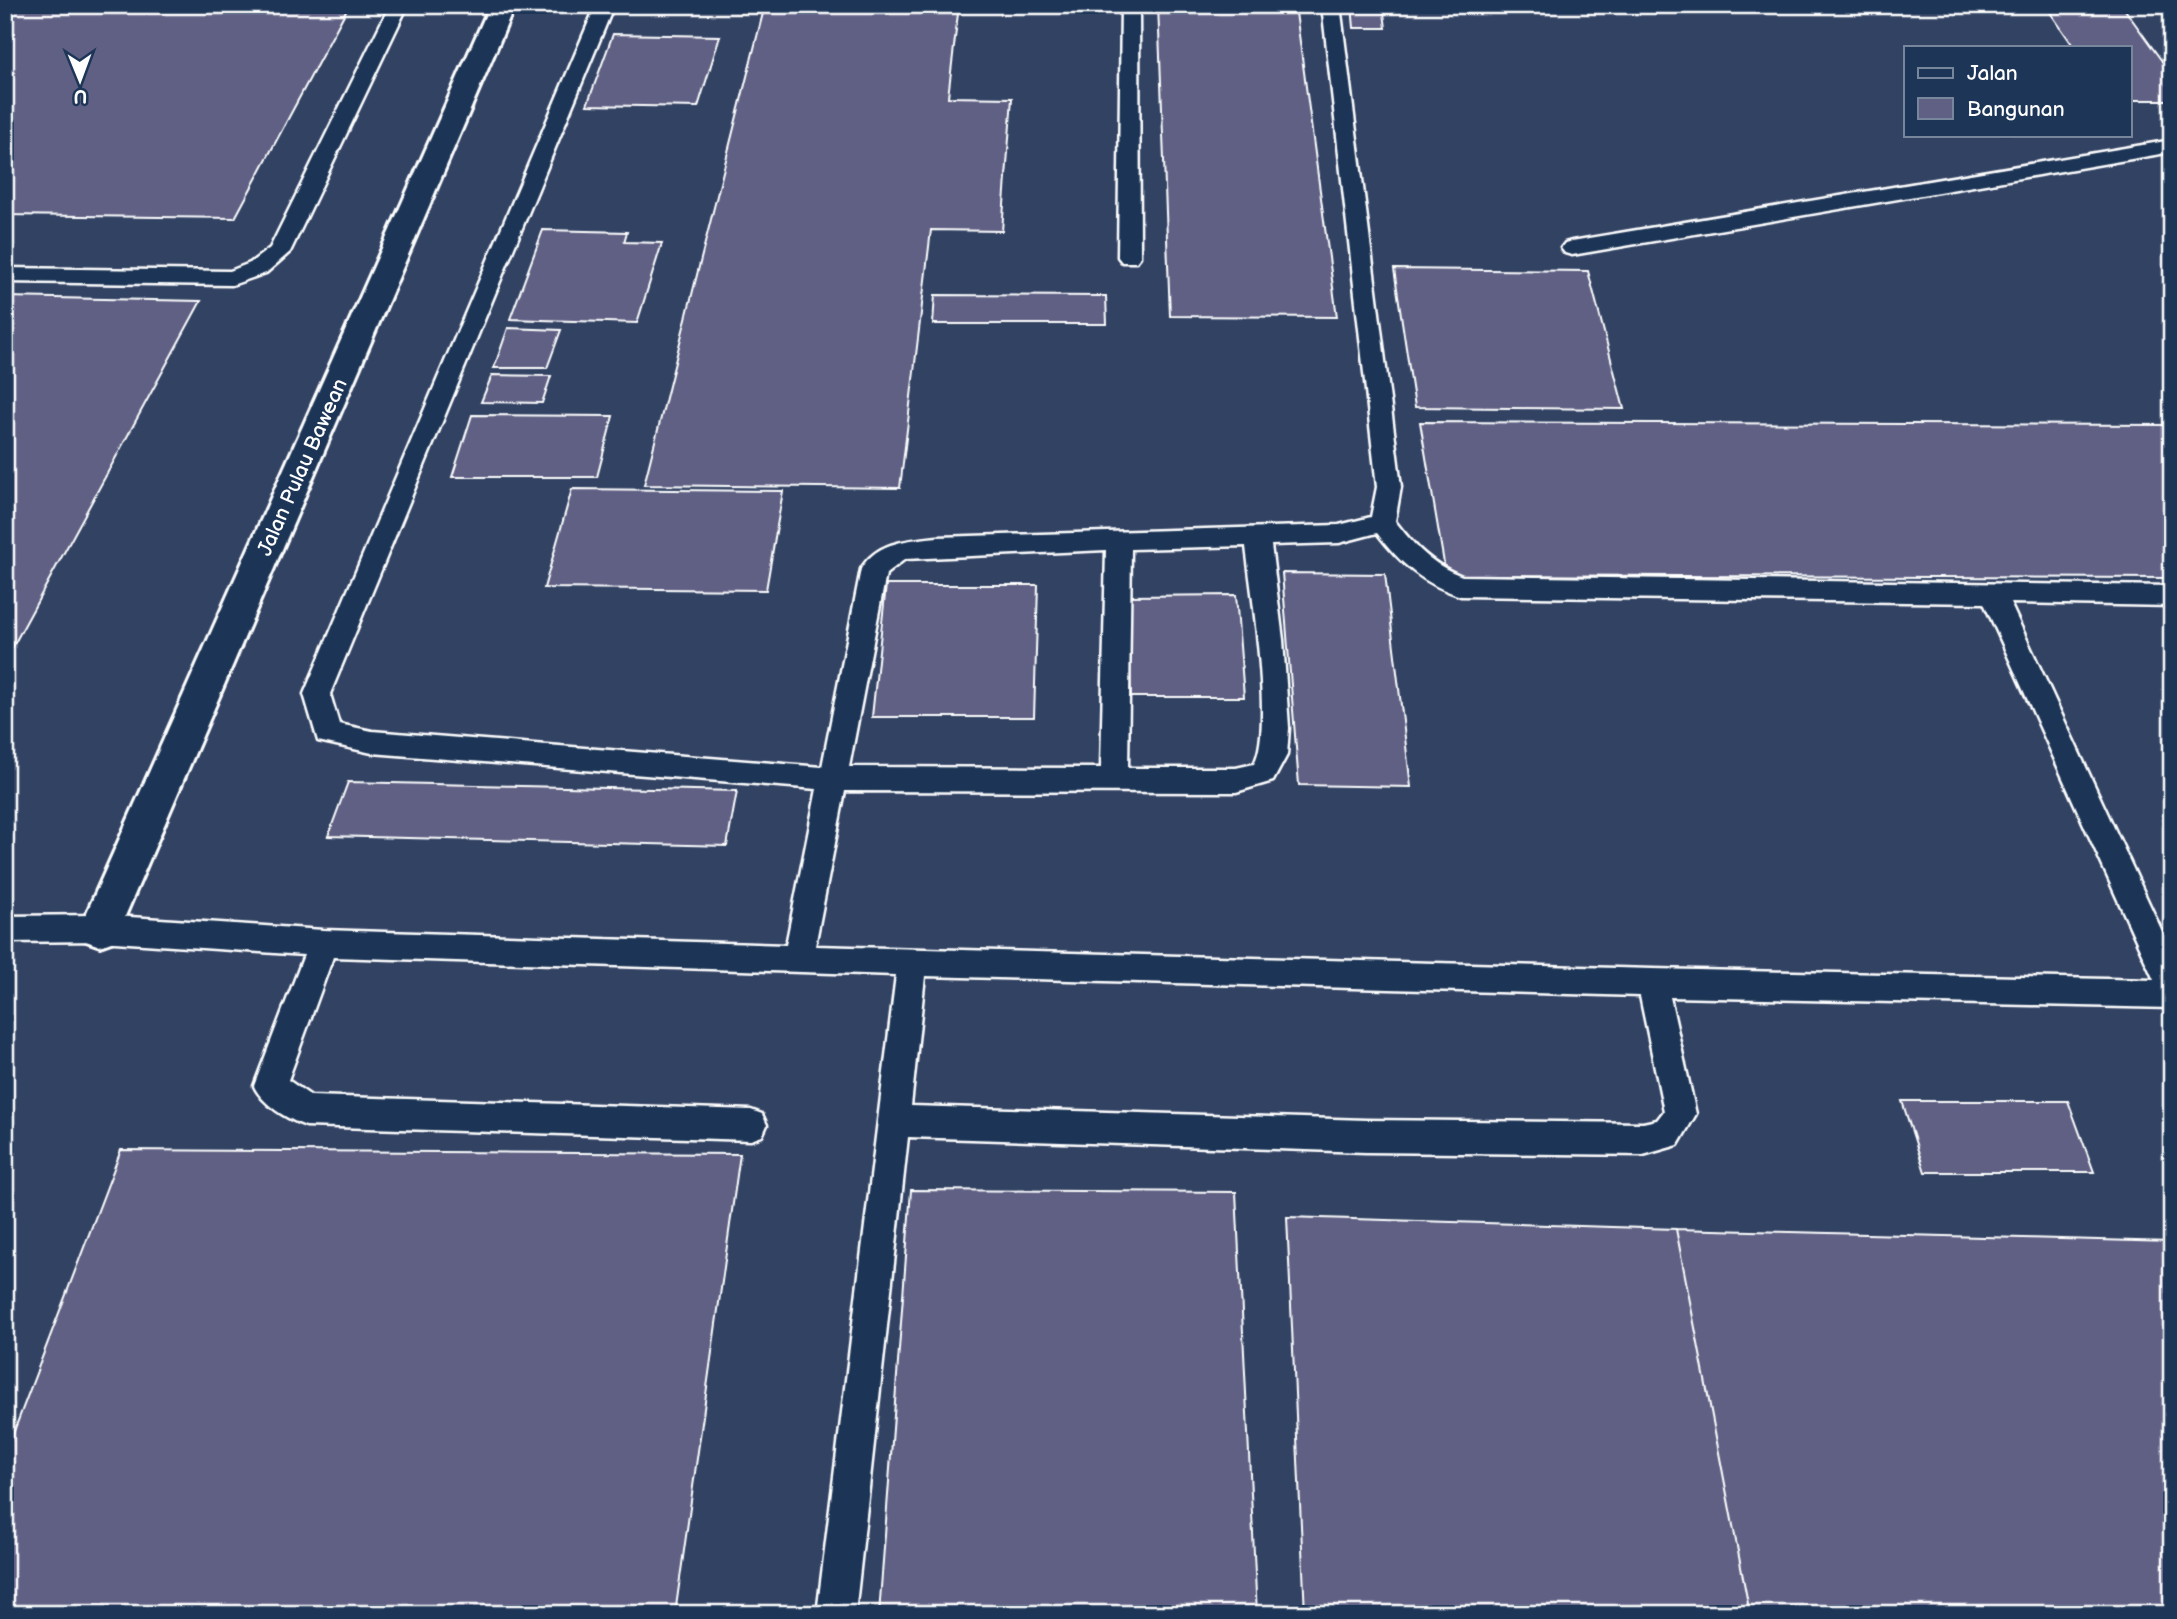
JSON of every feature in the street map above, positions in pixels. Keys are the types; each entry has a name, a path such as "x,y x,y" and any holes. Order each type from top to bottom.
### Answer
{"street":[{"name":"Jalan Pulau Bawean","path":"100,928 503,5"}],"lane":[{"path":"5,275 232,278 258,268 279,252 399,5"},
{"path":"605,5 317,694 328,733 372,742 833,779 1236,780 1263,773 1273,755 1276,728 1270,640 1257,536"},
{"path":"1129,257 1130,5"},
{"path":"1331,5 1388,487 1382,523 1408,556 1431,576 1461,586 2172,596"},
{"path":"1572,248 2172,146"},
{"path":"798,959 874,569 899,550 939,546 1339,534 1382,523"},
{"path":"1115,781 1119,540"},
{"path":"1992,593 2172,986"},
{"path":"5,929 100,928 323,943 798,959 1651,983 2172,994"},
{"path":"323,943 270,1086 306,1111 751,1125"},
{"path":"836,1614 896,1121 912,962"},
{"path":"896,1121 1366,1136 1643,1139 1667,1135 1680,1114 1651,983"}],"shaded area":[{"path":"5,5 2172,5 2172,1614 5,1614"}],"building":[{"path":"5,5 349,5 235,218 5,215"},
{"path":"765,5 959,5 948,97 1012,98 1002,231 931,230 900,488 644,485"},
{"path":"1158,5 1295,5 1337,317 1170,316"},
{"path":"1352,5 1383,5 1386,28 1354,28"},
{"path":"2123,7 2172,75 2172,100 2132,100 2132,46 2073,46 2047,8"},
{"path":"613,34 720,36 698,107 587,105"},
{"path":"543,230 627,232 624,242 662,243 637,323 510,319"},
{"path":"1394,269 1588,271 1624,409 1415,407"},
{"path":"935,295 1106,296 1107,324 933,324"},
{"path":"5,297 201,301 5,661"},
{"path":"508,328 561,330 547,368 494,368"},
{"path":"492,375 551,376 542,403 481,402"},
{"path":"472,415 613,416 597,477 452,477"},
{"path":"1420,422 2172,425 2172,578 1446,575"},
{"path":"572,489 783,491 766,590 544,588"},
{"path":"1282,573 1385,574 1411,787 1299,785"},
{"path":"886,585 1038,585 1034,717 872,717"},
{"path":"1236,595 1244,697 1131,697 1128,596"},
{"path":"348,782 737,791 727,846 328,836"},
{"path":"1902,1101 2068,1101 2094,1172 1925,1172"},
{"path":"121,1150 740,1154 675,1614 5,1614 5,1455"},
{"path":"911,1190 1236,1192 1257,1614 879,1614"},
{"path":"1287,1217 1676,1229 1750,1614 1305,1614"},
{"path":"1676,1229 2172,1242 2172,1614 1750,1614"}]}
